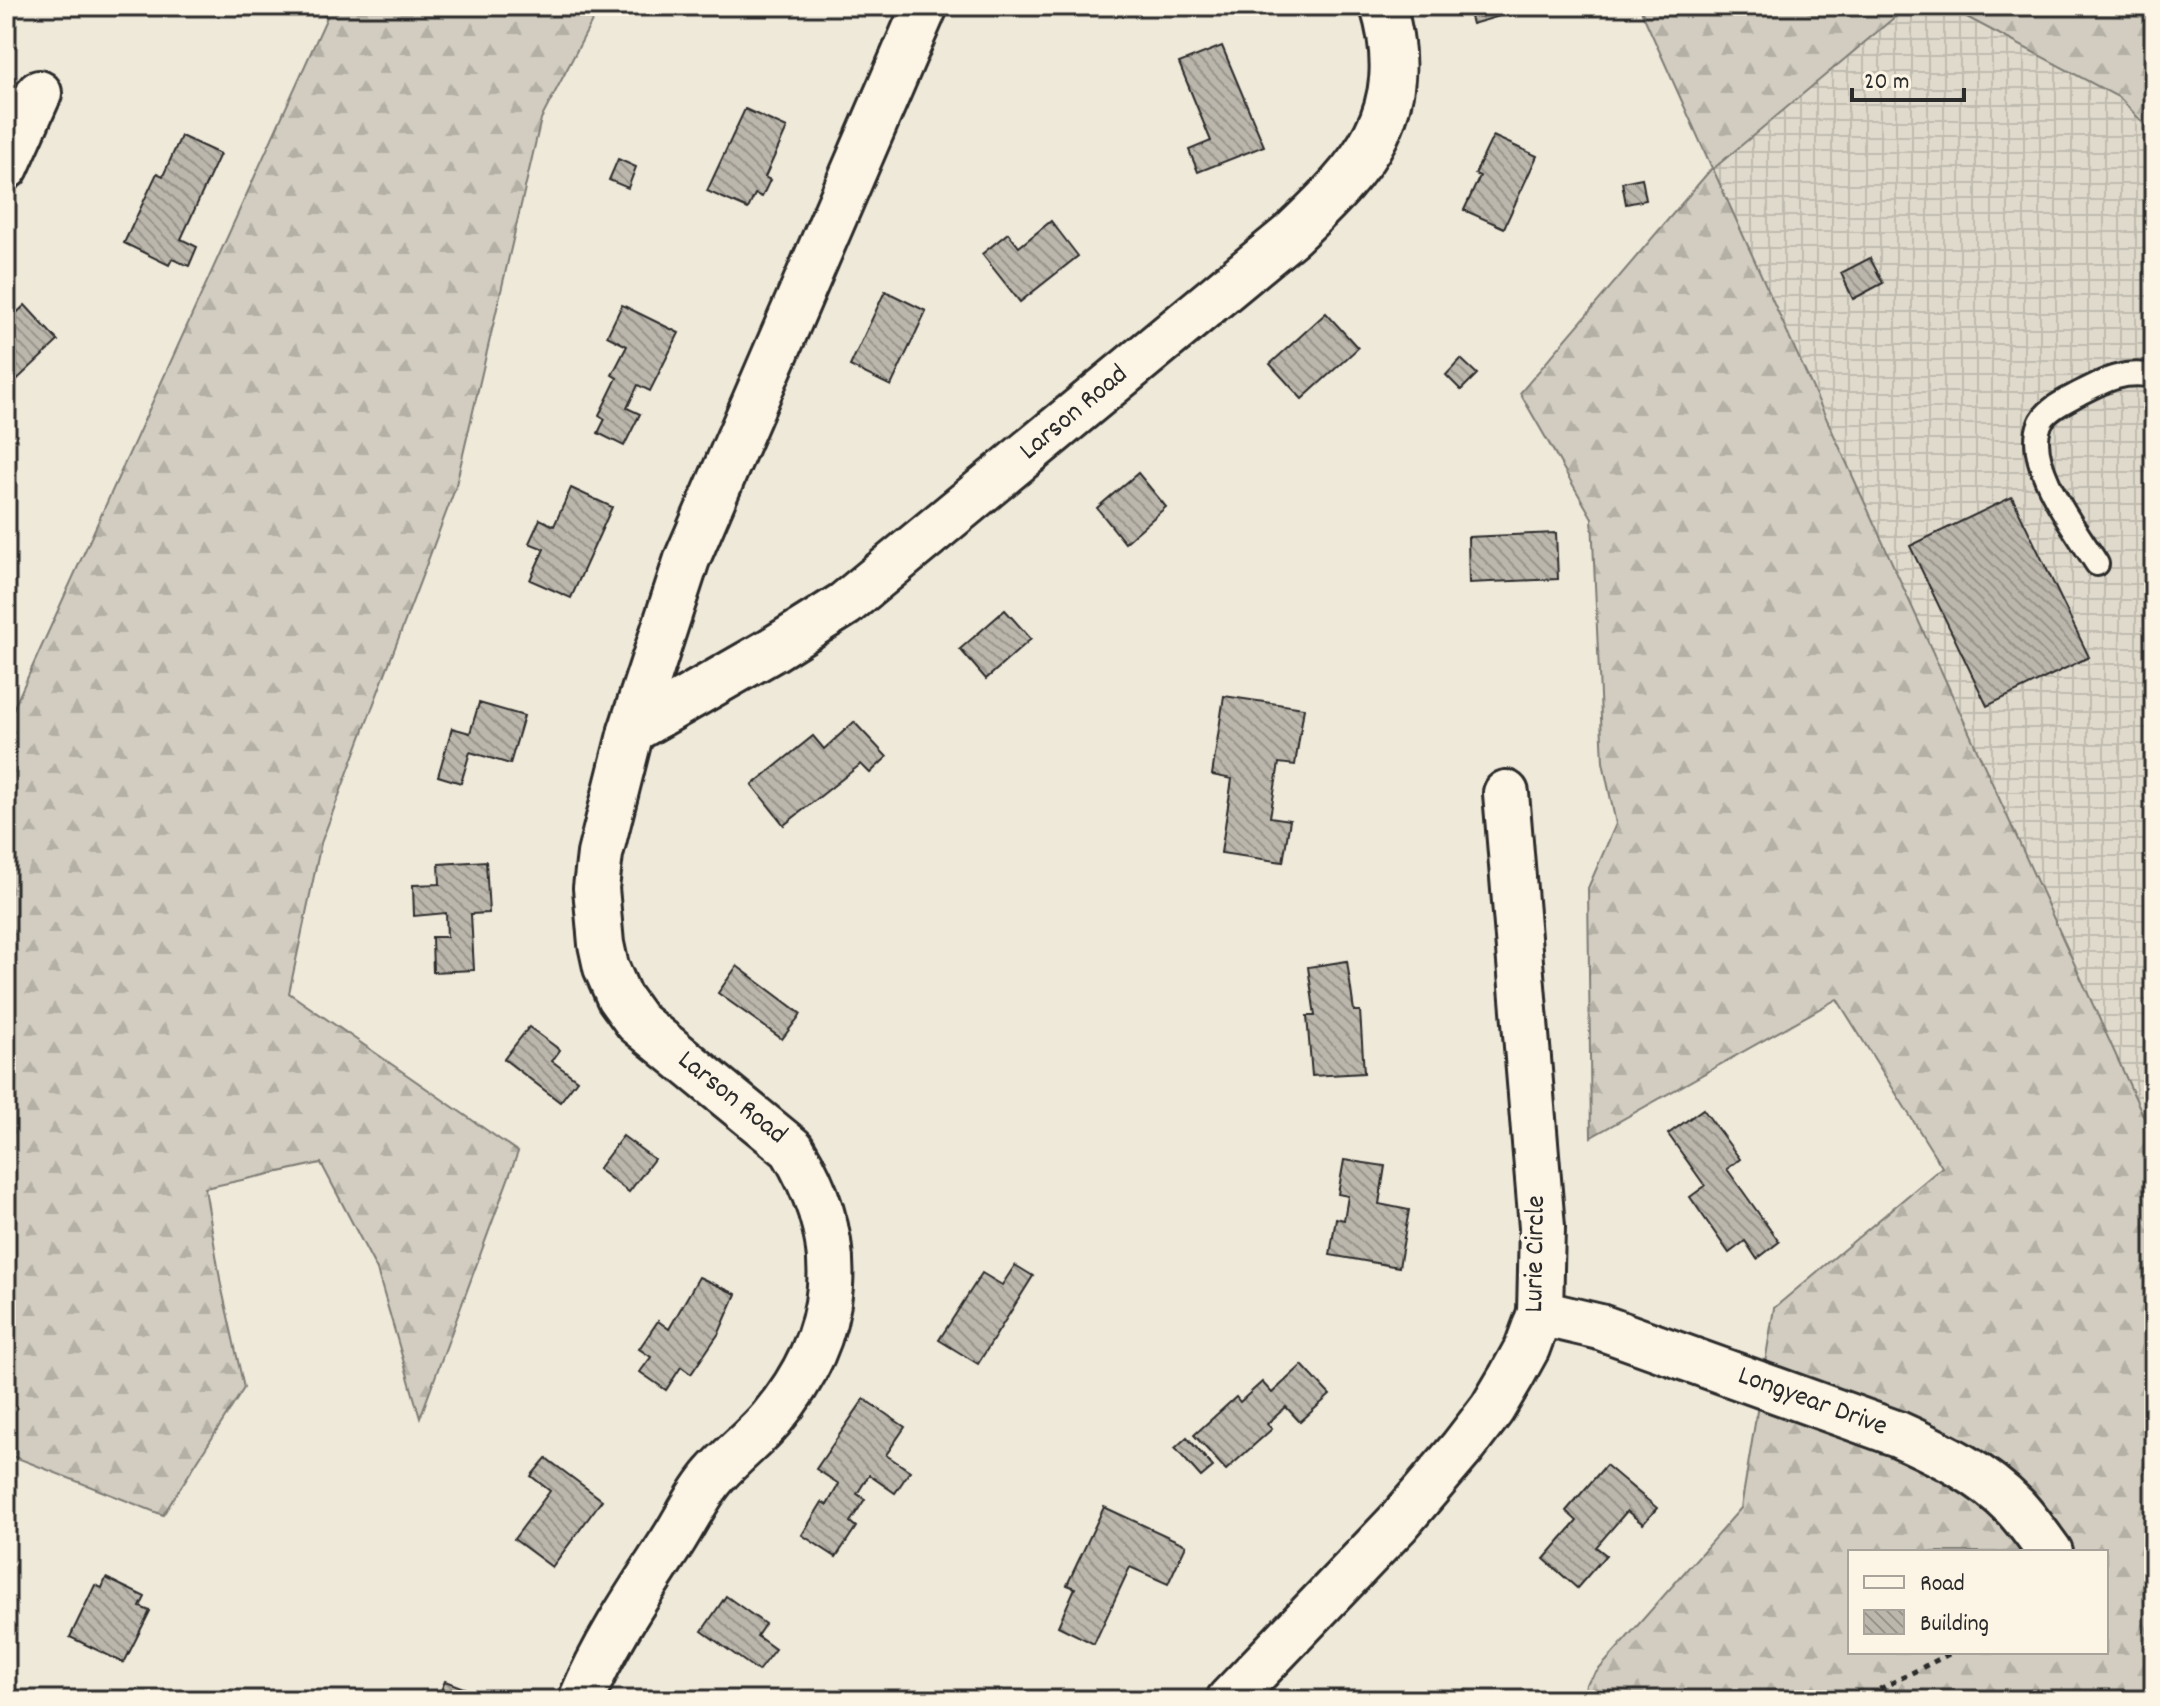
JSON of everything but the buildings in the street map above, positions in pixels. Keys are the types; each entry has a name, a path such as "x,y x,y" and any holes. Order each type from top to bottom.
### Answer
{"street":[{"name":"Larson Road","path":"581,1700 601,1654 714,1475 772,1418 794,1386 825,1326 831,1291 827,1235 807,1175 792,1149 637,1022 619,997 606,967 596,888 600,854 631,731 687,559 925,6"},
{"name":"Larson Road","path":"631,731 845,604 1291,235 1329,199 1378,135 1388,110 1392,51 1383,6"},
{"path":"6,167 39,93"},
{"name":"Lurie Circle","path":"1229,1700 1398,1523 1462,1448 1492,1409 1511,1377 1527,1348 1540,1313 1542,1227 1506,793"},
{"name":"Longyear Drive","path":"1540,1313 1600,1327 1898,1434 1929,1448 1990,1485 2015,1508 2048,1550"}],"lane":[{"path":"2097,564 2042,469 2036,442 2040,421 2059,404 2105,380 2134,372 2154,376"}],"path":[{"path":"1858,1700 1949,1654"}],"shaded area":[{"path":"1908,6 1976,6 2154,47 2154,1139 1712,168"}],"green space":[{"path":"305,6 600,6 541,119 455,489 321,843 289,993 518,1152 420,1418 377,1270 321,1163 205,1188 221,1285 244,1388 163,1515 15,1457 6,1459 6,725 327,17"},
{"path":"1639,6 1908,6 1713,169 2154,1139 2154,1700 1583,1700 1586,1684 1741,1508 1774,1308 1942,1167 1837,999 1591,1137 1588,888 1616,824 1603,762 1592,518 1520,393 1712,168"},
{"path":"1946,6 2154,6 2154,135 2120,98"}]}
